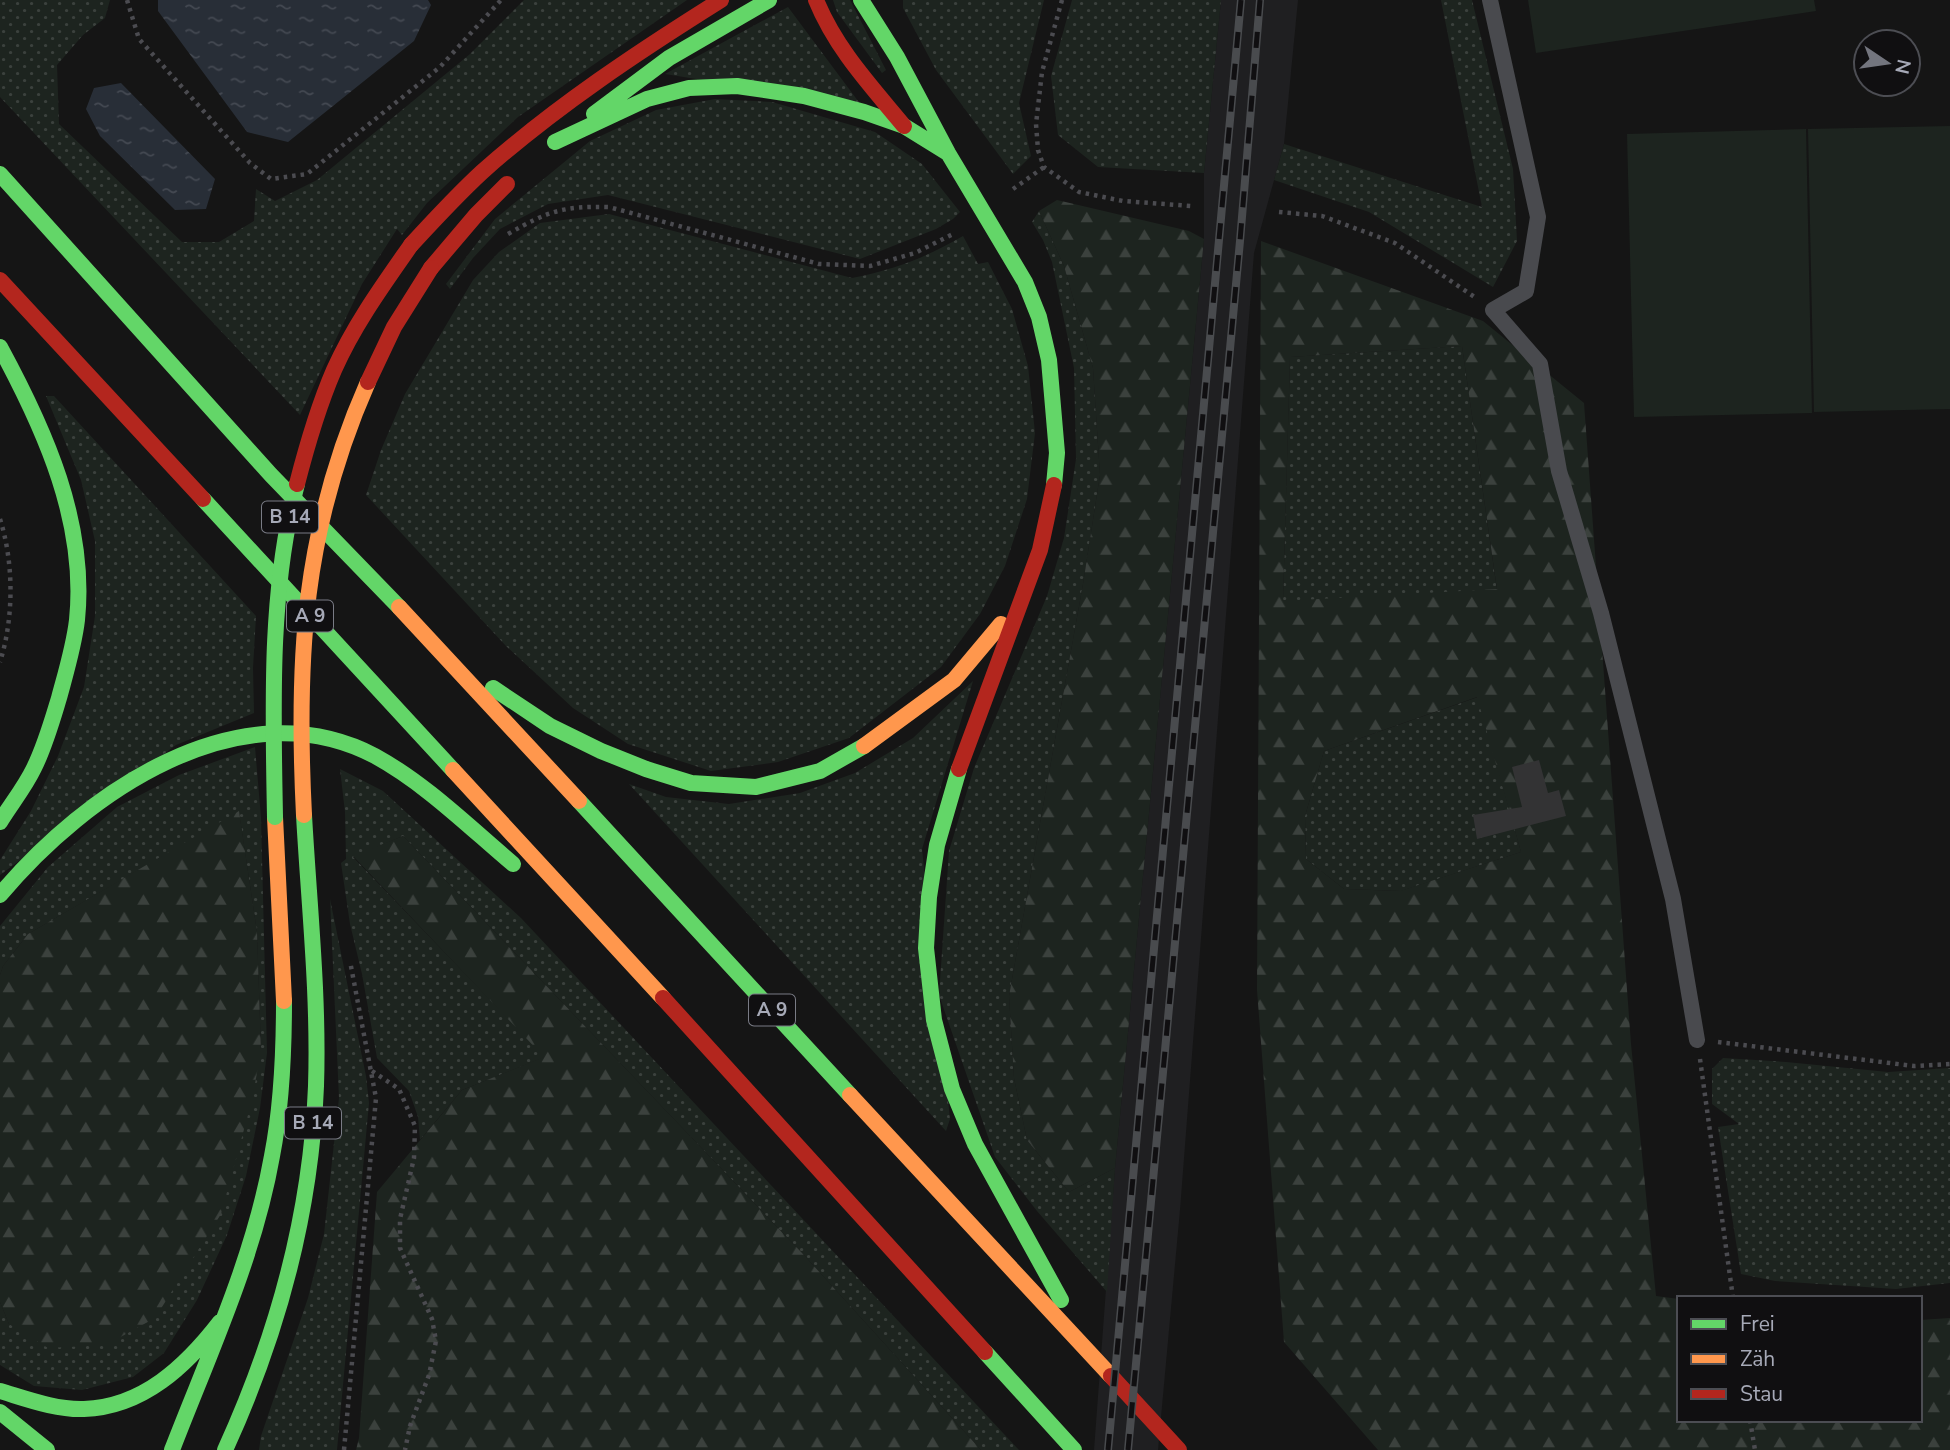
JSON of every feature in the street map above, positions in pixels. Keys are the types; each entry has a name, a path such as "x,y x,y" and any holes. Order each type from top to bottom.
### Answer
{"main road":[{"name":"B 14","path":"172,1450 253,1233 272,1158 280,1104 285,1040 272,727 276,621 289,525 305,453 327,387 351,336 411,245 482,172 556,113 647,47 721,0"},
{"path":"769,0 669,58 551,146 647,99 689,88 737,86 804,96 904,126 948,153"},
{"path":"816,0 823,20 844,51 904,126"},
{"path":"860,0 897,57 948,153 1025,282 1039,317 1049,360 1057,453 1052,499 1040,550 958,771 937,845 929,897 926,948 934,1020 952,1089 975,1144 1045,1273 1100,1365"},
{"path":"889,17 897,57"},
{"name":"A 9","path":"0,174 271,475 368,573 1179,1450"},
{"name":"B 14","path":"225,1450 259,1374 284,1296 296,1250 311,1154 316,1086 316,1022 300,691 303,632 312,562 343,443 363,391 395,325 431,268 476,215 518,174"},
{"name":"A 9","path":"0,280 620,951 1074,1450"},
{"path":"0,347 37,416 59,471 73,530 78,600 71,657 51,722 35,767 0,822"},
{"path":"444,657 550,726 601,751 691,783 756,787 820,771 876,740 954,680 1023,594"},
{"path":"0,895 13,877 69,826 144,773 215,741 267,733 328,738 374,756 413,782 620,951"},
{"path":"0,1391 51,1405 74,1408 85,1409 119,1403 146,1392 187,1362 220,1322"},
{"path":"0,1412 47,1450"},
{"path":"235,1450 238,1422"}],"lane":[{"path":"1490,0 1538,217 1526,291 1493,310 1540,364 1559,471 1601,613 1672,899 1697,1040"}],"path":[{"path":"127,0 139,39 250,163 271,179 307,174 440,67 501,0"},
{"path":"1062,0 1042,72 1036,124 1038,150 1044,167 1079,192 1123,201 1191,206"},
{"path":"1013,189 1044,167"},
{"path":"503,237 542,215 576,206 609,207 819,264 870,266 915,253 955,233"},
{"path":"1279,212 1322,216 1395,243 1493,310"},
{"path":"0,519 9,567 11,602 0,662"},
{"path":"344,1450 376,1098 349,954"},
{"path":"1733,1296 1697,1040 1914,1066 1950,1064"},
{"path":"372,1071 399,1089 415,1126 414,1158 400,1219 400,1248 432,1319 436,1341 429,1375 410,1426 405,1450"},
{"path":"1750,1422 1755,1450"}],"shaded area":[{"path":"1221,0 1298,0 1284,144 1254,253 1180,1210 1158,1450 1094,1450 1115,1168 1204,239 1204,173"}],"green space":[{"path":"0,0 110,0 105,18 83,35 57,65 59,124 182,242 219,242 254,221 256,189 275,201 317,180 470,54 524,0 687,0 518,117 427,203 402,235 397,229 362,284 300,415 0,97"},
{"path":"833,0 850,0 886,70 882,73 837,12"},
{"path":"903,0 1044,0 1019,103 1031,156 1013,174 936,70 903,8"},
{"path":"1072,0 1221,0 1204,173 1098,167 1058,135 1051,76"},
{"path":"1441,0 1472,0 1513,169 1517,241 1493,287 1369,212 1274,180 1284,144 1482,207"},
{"path":"1528,0 1814,0 1816,11 1536,53"},
{"path":"788,7 861,105 665,74"},
{"path":"715,99 772,102 875,132 922,164 960,212 936,229 860,259 608,195 548,204 500,229 473,258 450,289 446,284 495,219 590,141 656,110"},
{"path":"1950,126 1950,409 1814,412 1808,129"},
{"path":"1806,129 1812,413 1634,417 1627,134"},
{"path":"1057,200 1189,231 1204,239 1115,1168 1069,1192 1027,1140 1014,1078 1009,996 1100,475 1093,368 1064,266 1039,211"},
{"path":"1039,211 1064,266 1093,368 1100,475 1009,996 1014,1078 1027,1140 1069,1192 1115,1168 1107,1292 1037,1211 995,1157 939,995 949,851 974,768 1047,596 1064,538 1076,459 1074,368 1052,262 1032,222"},
{"path":"609,214 852,278 910,262 963,236 978,264 988,262 1012,309 1028,366 1035,433 1027,499 1005,566 980,614 941,667 849,738 778,762 711,771 628,744 573,708 506,646 366,495 381,450 405,394 473,280 499,252 540,223"},
{"path":"1261,241 1483,321 1584,403 1631,1044 1656,1296 1677,1299 1677,1422 1922,1422 1922,1320 1950,1318 1950,1450 1378,1450 1284,1342 1257,990","holes":["1462,346 1497,589 1283,601 1290,357","1477,697 1521,852 1400,891 1344,889 1306,859 1305,816 1324,751"]},
{"path":"1462,346 1497,590 1283,602 1290,357"},
{"path":"46,396 54,396 256,616 254,713 176,745 0,875 0,860 31,811 58,756 84,687 95,616 95,541 81,480"},
{"path":"973,681 922,849 950,1119 946,1131 629,784 666,797 729,804 800,793 855,773 913,738"},
{"path":"1478,697 1521,852 1401,891 1344,889 1306,859 1305,816 1324,751"},
{"path":"255,747 261,818 267,1053 260,1108 246,1176 227,1235 197,1300 164,1353 133,1377 82,1390 34,1386 0,1365 0,1302 9,1324 261,1051 257,932 239,812 28,934 3,966 0,975 0,926 48,867 117,807 179,775"},
{"path":"340,769 383,791 521,918 1019,1450 981,1450 803,1254 403,836 353,857 545,1057 462,1090 420,1140 418,1117 409,1091 377,1058 350,924 341,863 346,859 345,812"},
{"path":"239,811 257,932 261,1051 252,1100 221,1214 155,1318 106,1345 48,1348 9,1324 0,1302 0,975 3,966 28,934"},
{"path":"403,836 803,1254 981,1450 356,1450 377,1192 462,1090 544,1057 353,856"},
{"path":"330,899 366,1076 369,1103 337,1450 259,1450 261,1436 308,1298 324,1234 339,1098"},
{"path":"1723,1058 1888,1072 1950,1068 1950,1283 1896,1289 1775,1281 1741,1274 1718,1127 1739,1124 1712,1104 1712,1069"}],"water":[{"path":"158,0 428,0 431,5 414,41 288,142 247,132 158,11"},
{"path":"121,83 215,179 206,209 175,210 100,136 86,109 94,88"}],"building":[{"path":"1539,760 1548,793 1559,790 1566,816 1477,839 1473,815 1522,807 1512,767"}],"railway":[{"path":"1108,1450 1241,0"},
{"path":"1128,1450 1260,0"}],"traffic: fast":[{"path":"594,114 669,58 769,0"},
{"path":"861,0 897,57 948,153 1025,282 1039,317 1049,360 1057,453 1054,485"},
{"path":"555,142 647,99 689,88 737,86 804,96 864,112 904,126 946,152"},
{"path":"0,174 271,475 399,607"},
{"path":"0,347 47,444 59,478 76,548 78,584 77,620 70,659 48,733 30,775 0,822"},
{"path":"275,817 274,692 277,607 281,566 297,484"},
{"path":"203,499 453,770"},
{"path":"493,688 550,726 601,751 691,783 756,787 820,771 864,746"},
{"path":"0,895 35,857 75,821 120,788 168,761 219,742 271,734 324,737 375,756 412,779 513,864"},
{"path":"959,769 937,845 929,897 926,948 934,1020 952,1089 975,1144 1061,1300"},
{"path":"579,801 850,1095"},
{"path":"225,1450 276,1318 299,1227 313,1134 317,1052 304,815"},
{"path":"172,1450 242,1269 264,1194 280,1098 284,1001"},
{"path":"0,1391 73,1409 125,1401 144,1392 178,1368 220,1322"},
{"path":"985,1352 1074,1450"},
{"path":"0,1412 47,1450"}],"traffic: slow":[{"path":"304,815 301,701 309,594 329,489 346,436 368,382"},
{"path":"399,607 579,801"},
{"path":"864,746 954,680 1001,624"},
{"path":"453,770 663,998"},
{"path":"275,817 284,1001"},
{"path":"850,1095 1111,1376"}],"traffic: jam":[{"path":"411,245 473,181 538,125 628,60 721,0"},
{"path":"816,0 844,51 904,126"},
{"path":"431,268 476,215 507,184"},
{"path":"297,484 318,412 342,353 411,245"},
{"path":"368,382 394,327 431,268"},
{"path":"0,280 203,499"},
{"path":"959,769 1040,550 1054,485"},
{"path":"663,998 985,1352"},
{"path":"1111,1376 1179,1450"}]}
